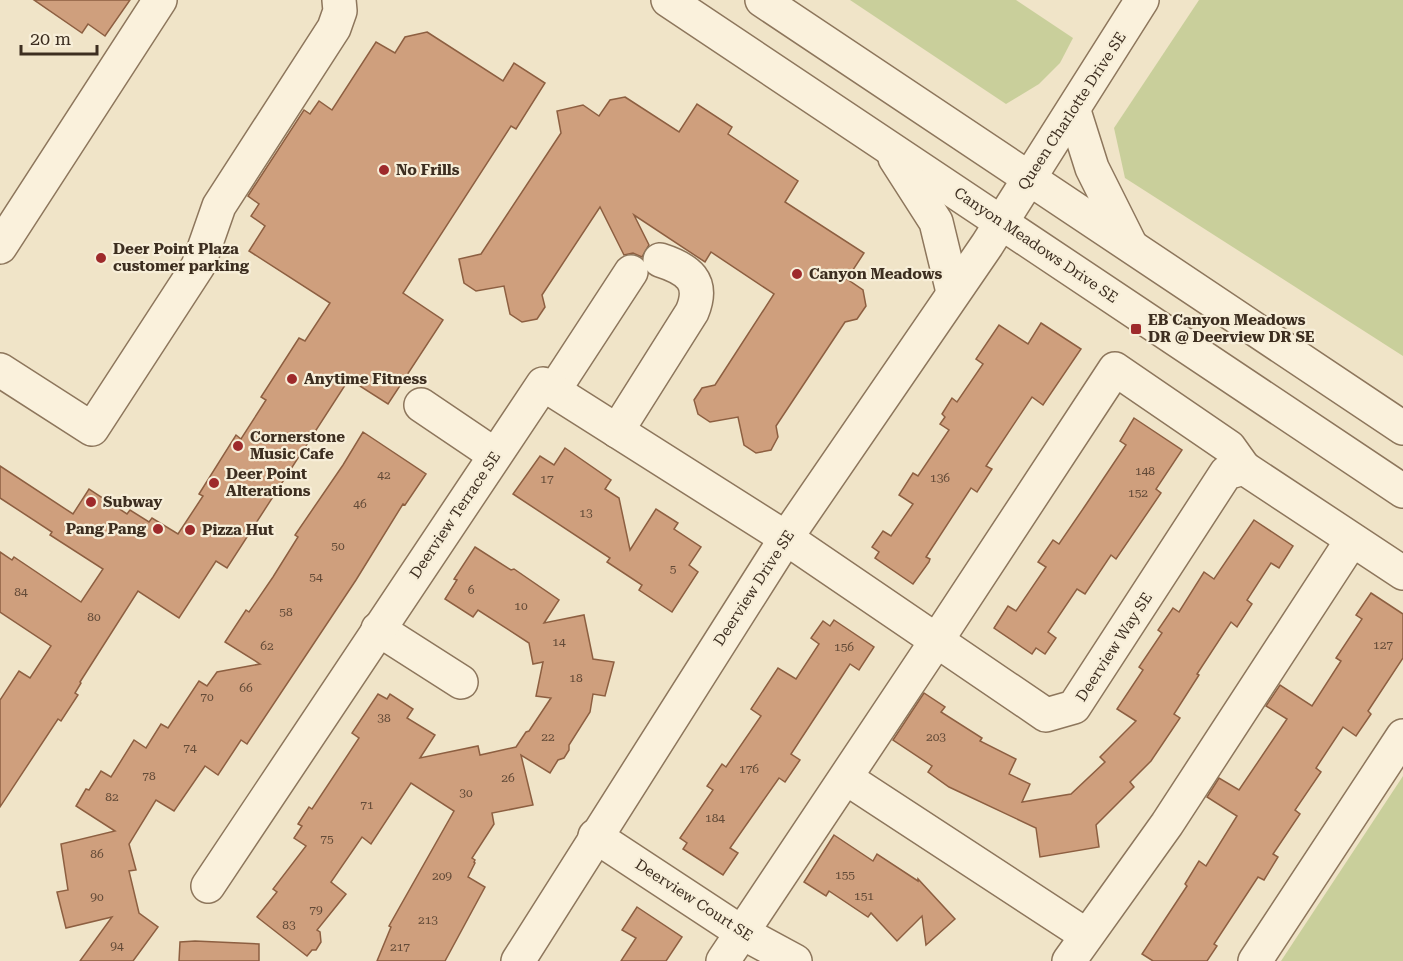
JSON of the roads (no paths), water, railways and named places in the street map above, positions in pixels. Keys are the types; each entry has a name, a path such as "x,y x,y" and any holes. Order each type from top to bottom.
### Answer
{"street":[{"path":"3,236 160,0"},
{"path":"0,370 92,429 198,266 219,206 334,28 340,11 339,0"},
{"name":"Canyon Meadows Drive SE","path":"668,0 1403,491"},
{"path":"762,0 1403,428"},
{"name":"Queen Charlotte Drive SE","path":"1002,222 1143,0"},
{"path":"1074,111 1092,168 1130,246"},
{"path":"888,148 936,222 953,292"},
{"name":"Deerview Drive SE","path":"518,961 595,836 786,538 1002,222"},
{"path":"617,431 697,301 698,289 692,278 678,266 646,266 554,390 617,431 786,538"},
{"path":"723,961 1115,369 1228,447 1244,468 1403,573"},
{"name":"Deerview Terrace SE","path":"208,886 543,384 554,390"},
{"path":"421,405 495,455"},
{"name":"Deerview Way SE","path":"786,538 1046,715 1074,707 1226,473 1244,468"},
{"path":"846,778 1077,948 1167,824 1352,540"},
{"path":"378,629 461,682"},
{"path":"1255,961 1403,736"},
{"name":"Deerview Court SE","path":"595,836 741,932 795,961"}],"place":[{"name":"No Frills","path":"384,170"},
{"name":"Deer Point Plaza customer parking","path":"101,258"},
{"name":"Canyon Meadows","path":"797,274"},
{"name":"EB Canyon Meadows DR @ Deerview DR SE","path":"1136,329"},
{"name":"Anytime Fitness","path":"292,379"},
{"name":"Cornerstone Music Cafe","path":"238,446"},
{"name":"Deer Point Alterations","path":"214,483"},
{"name":"Subway","path":"91,502"},
{"name":"Pang Pang","path":"158,529"},
{"name":"Pizza Hut","path":"190,530"}]}
